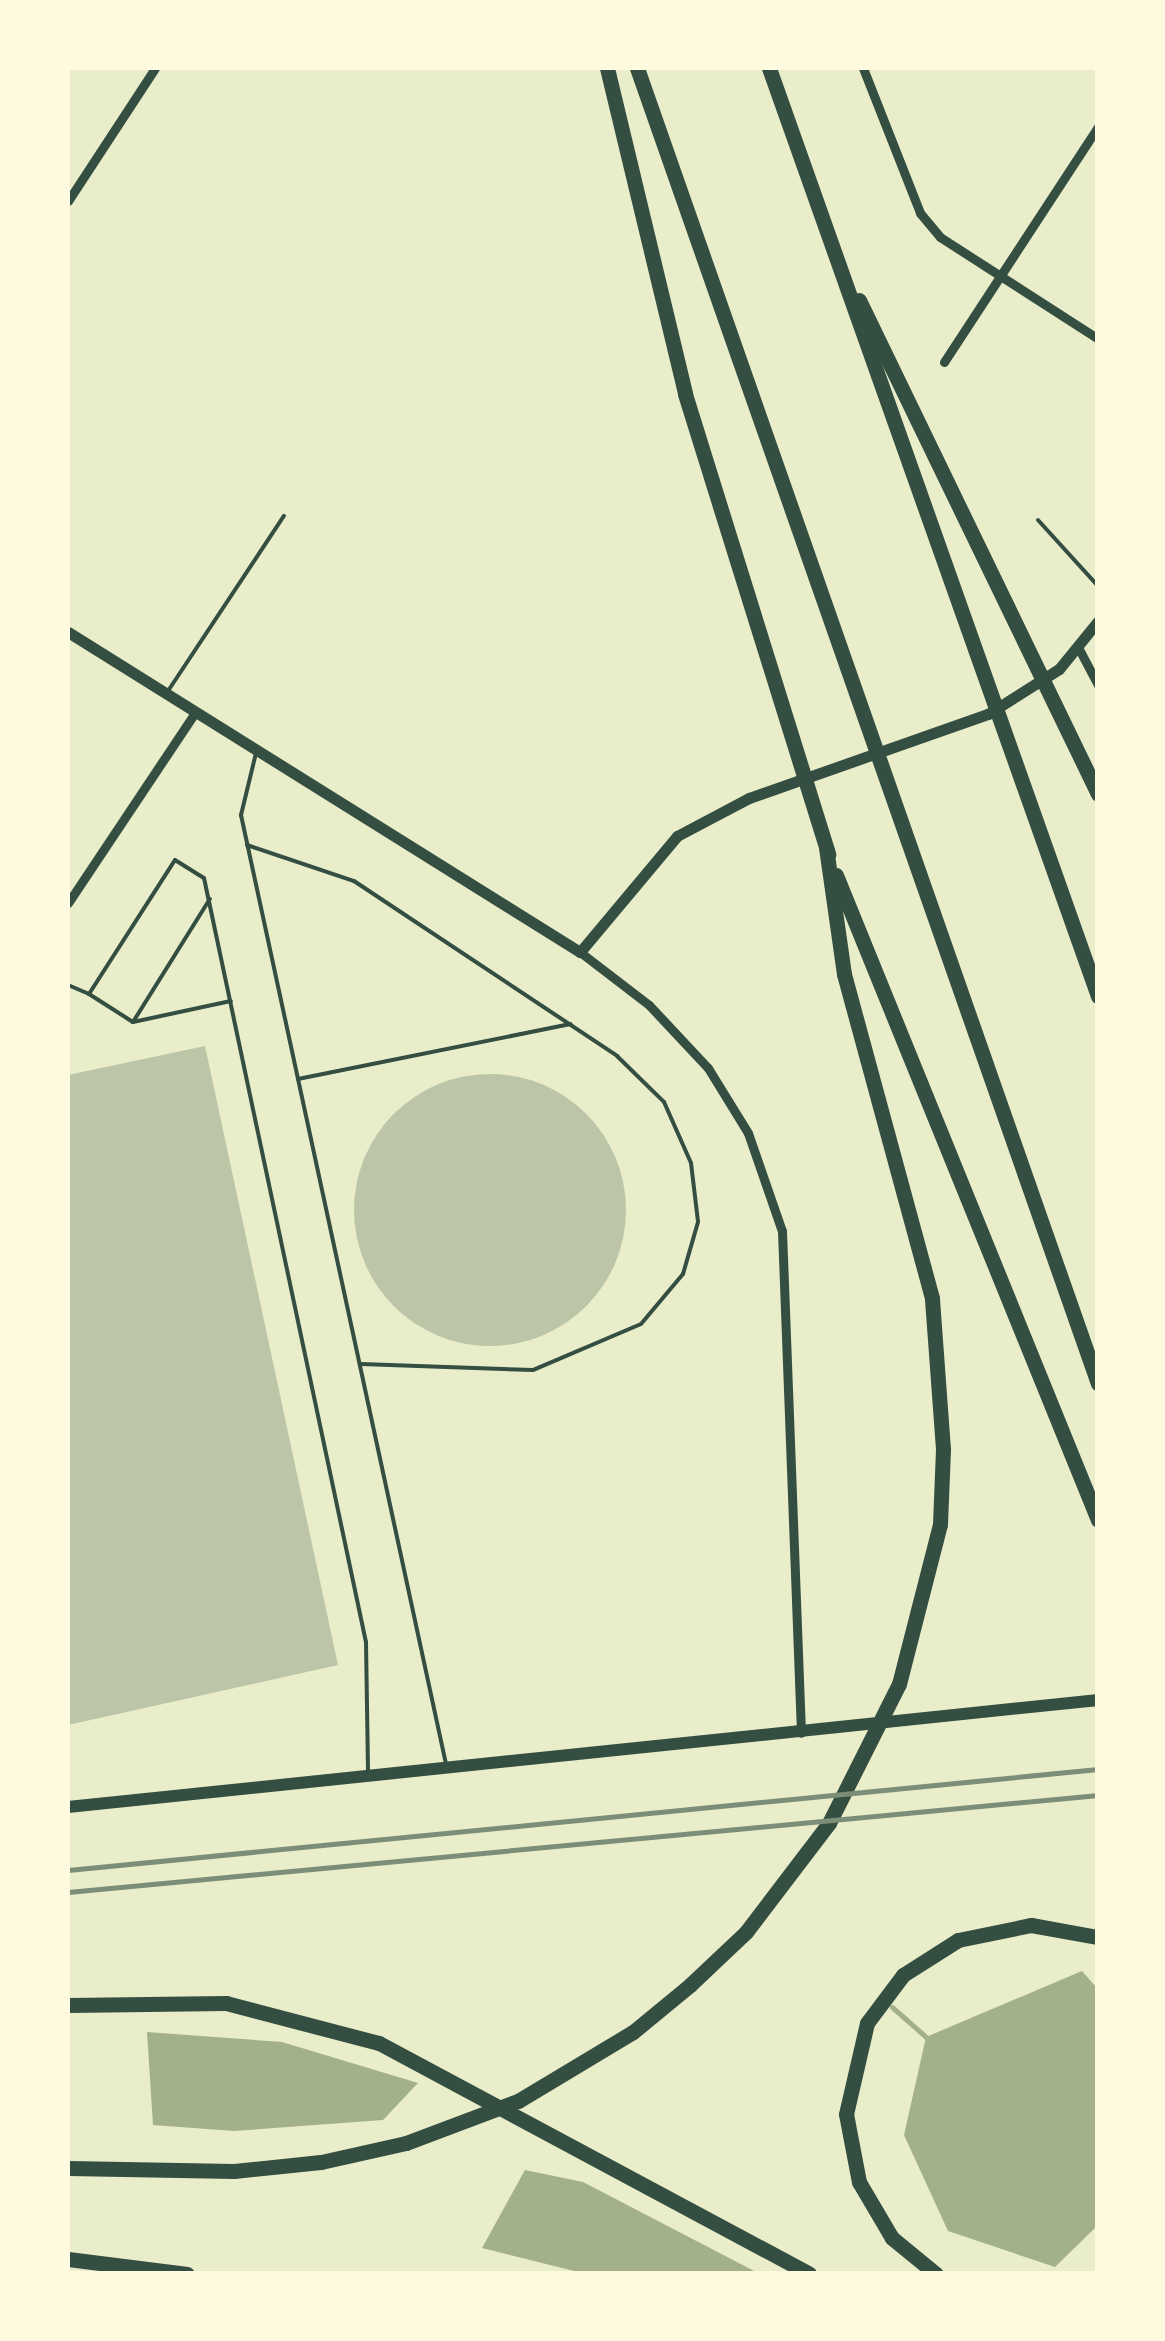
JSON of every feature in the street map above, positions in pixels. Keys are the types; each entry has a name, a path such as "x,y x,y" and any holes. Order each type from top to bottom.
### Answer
{"highway":[{"path":"608,68 684,394 782,721 826,848 1098,1520"},
{"path":"636,68 1098,1384"},
{"path":"769,68 1098,996"},
{"path":"824,224 1001,600 1098,794"},
{"path":"68,2168 234,2172 406,2143 572,2073 690,1985 746,1932 830,1822 900,1684 926,1588 940,1524 942,1367 932,1298 844,974 826,848"},
{"path":"936,2274 884,2226 854,2165 848,2085 867,2023 903,1975 958,1940 1030,1925 1098,1937"},
{"path":"68,2005 226,2003 378,2043 809,2274"},
{"path":"68,2259 186,2274"}],"main road":[{"path":"68,1807 800,1734 1098,1700"}],"street":[{"path":"68,200 156,68"},
{"path":"863,68 920,213 1000,276 1098,339"},
{"path":"944,362 1098,127"},
{"path":"580,952 648,861 711,815 988,714 1079,649 1098,621"},
{"path":"68,632 580,952 649,1005 708,1068 748,1134 782,1231 800,1734"},
{"path":"1079,649 1098,684"},
{"path":"68,903 194,714"}],"lane":[{"path":"165,695 284,516"},
{"path":"1038,520 1098,586"},
{"path":"258,749 244,783 248,845 447,1769"},
{"path":"248,845 354,881 570,1024 664,1102 684,1148 698,1222 683,1274 642,1324 533,1370 359,1364"},
{"path":"88,994 175,860 204,878 366,1642 369,1777"},
{"path":"133,1022 210,899"},
{"path":"68,985 133,1022 231,1002"},
{"path":"298,1079 570,1024"}],"shaded area":[{"path":"1082,1971 1097,1988 1097,2226 1055,2267 948,2231 904,2135 926,2037"},
{"path":"147,2032 282,2042 418,2083 383,2120 234,2131 153,2125"},
{"path":"525,2170 583,2182 758,2273 582,2273 482,2248"}],"building":[{"path":"205,1046 338,1665 68,1725 68,1075"},
{"path":"490,1074 542,1084 586,1114 616,1158 626,1210 616,1262 586,1306 542,1336 490,1346 438,1336 394,1306 364,1262 354,1210 364,1158 394,1114 438,1084"}],"waterway":[{"path":"892,2007 926,2037"}],"railway":[{"path":"68,1870 1098,1769"},
{"path":"68,1892 1098,1795"}]}
